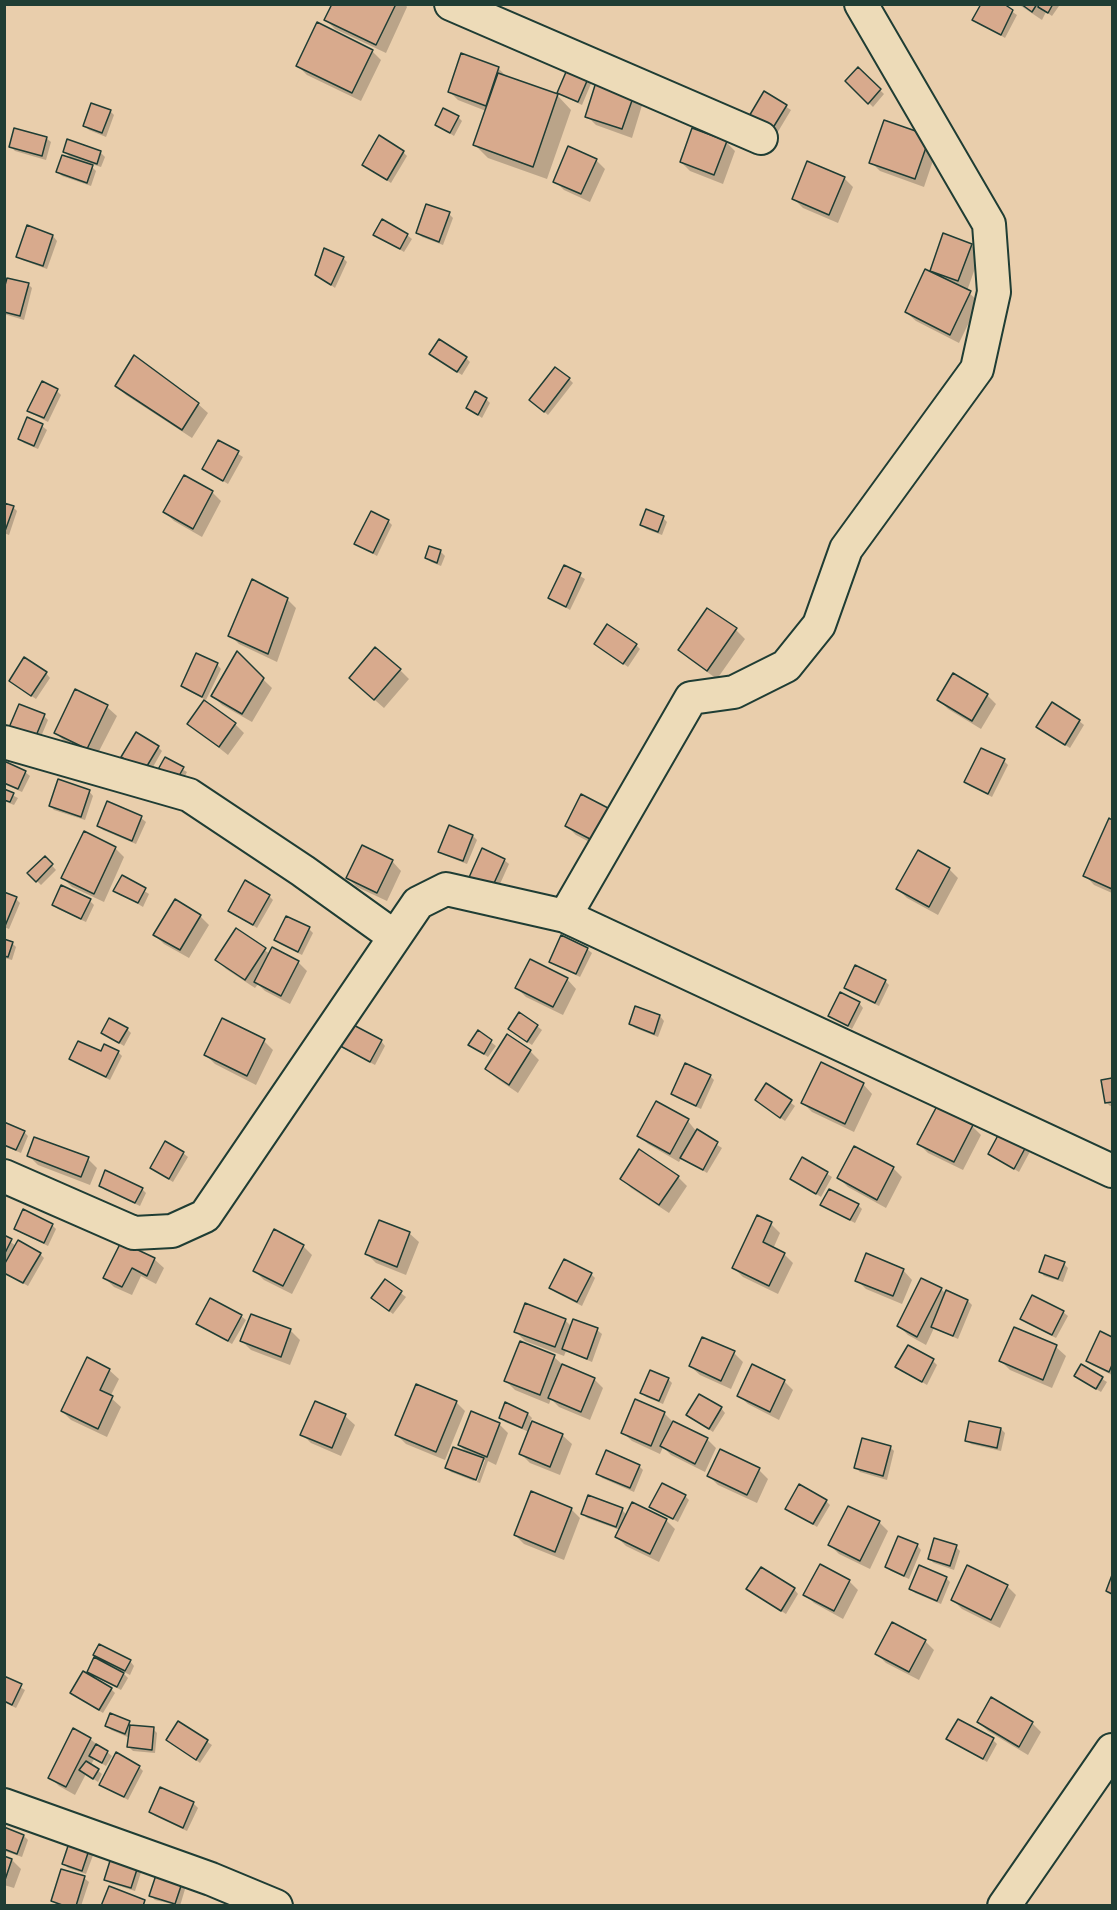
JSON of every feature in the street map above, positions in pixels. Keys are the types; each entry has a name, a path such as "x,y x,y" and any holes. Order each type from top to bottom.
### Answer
{"street":[{"path":"451,4 761,138"},
{"path":"565,916 691,698 734,692 786,666 819,625 846,549 977,369 994,292 989,224 861,4"},
{"path":"4,742 189,795 395,937"},
{"path":"4,1176 134,1233 172,1231 205,1216 418,903 446,889 565,916 1113,1171"},
{"path":"1004,1905 1113,1750"},
{"path":"4,1805 211,1879 276,1905"}],"building":[{"path":"332,4 396,4 376,45 324,20"},
{"path":"981,4 1004,4 1013,10 1001,35 972,20"},
{"path":"1021,4 1037,4 1032,12"},
{"path":"1039,4 1053,4 1048,13 1038,7"},
{"path":"317,22 373,50 352,93 296,66"},
{"path":"461,53 499,67 486,106 448,92"},
{"path":"569,65 590,74 578,102 557,93"},
{"path":"858,67 881,89 868,104 845,81"},
{"path":"498,73 558,94 533,167 473,145"},
{"path":"597,79 635,92 622,129 585,117"},
{"path":"764,91 787,105 771,131 748,118"},
{"path":"91,103 111,110 102,133 83,126"},
{"path":"443,108 459,116 450,133 435,125"},
{"path":"884,120 930,136 915,179 869,163"},
{"path":"14,128 47,137 42,156 9,147"},
{"path":"692,128 727,141 714,175 680,162"},
{"path":"379,135 404,151 387,180 362,165"},
{"path":"67,139 101,151 97,164 63,152"},
{"path":"568,146 597,159 581,194 553,182"},
{"path":"62,155 93,165 87,183 56,172"},
{"path":"807,161 845,177 829,215 792,199"},
{"path":"426,204 450,212 439,242 416,233"},
{"path":"382,219 408,234 400,249 373,235"},
{"path":"27,225 53,235 43,266 16,257"},
{"path":"943,233 972,244 958,281 930,271"},
{"path":"324,248 344,257 331,285 315,275"},
{"path":"925,269 971,291 950,335 905,312"},
{"path":"7,278 29,283 20,316 4,312 4,289"},
{"path":"439,339 467,357 457,372 429,354"},
{"path":"134,355 199,403 182,430 115,386"},
{"path":"555,367 570,378 544,412 529,400"},
{"path":"42,381 58,389 44,418 27,411"},
{"path":"475,391 487,398 478,415 466,408"},
{"path":"27,417 43,424 34,446 18,439"},
{"path":"218,440 239,451 223,481 202,469"},
{"path":"184,475 213,491 193,529 163,512"},
{"path":"4,503 14,506 5,531 4,531"},
{"path":"646,509 664,516 658,532 640,525"},
{"path":"371,511 389,520 373,553 354,544"},
{"path":"429,546 441,550 437,563 425,558"},
{"path":"564,565 581,573 566,607 548,598"},
{"path":"252,579 288,598 268,654 228,636"},
{"path":"707,608 737,628 707,671 678,650"},
{"path":"607,624 637,644 623,664 594,644"},
{"path":"375,647 401,669 374,700 349,678"},
{"path":"237,651 264,678 242,714 211,696"},
{"path":"196,653 218,663 202,697 181,686"},
{"path":"24,657 47,672 31,696 9,681"},
{"path":"953,673 988,694 972,721 937,700"},
{"path":"75,689 108,705 87,749 54,733"},
{"path":"204,700 236,723 219,747 187,724"},
{"path":"1052,702 1080,720 1065,745 1036,727"},
{"path":"19,704 45,714 31,748 5,737"},
{"path":"136,732 159,746 144,771 121,757"},
{"path":"981,748 1005,759 988,794 964,782"},
{"path":"165,757 184,767 175,783 156,773"},
{"path":"4,761 26,771 18,789 4,783"},
{"path":"58,779 90,790 81,817 49,806"},
{"path":"4,789 14,793 10,802 4,800"},
{"path":"581,794 608,808 592,840 565,826"},
{"path":"107,801 142,816 132,841 97,826"},
{"path":"1109,818 1112,820 1112,889 1083,876"},
{"path":"449,825 473,835 463,861 438,852"},
{"path":"84,831 116,847 94,894 61,878"},
{"path":"362,845 393,860 377,893 346,878"},
{"path":"482,848 505,859 490,892 467,882"},
{"path":"918,850 950,868 929,907 896,889"},
{"path":"45,856 53,864 36,882 27,873"},
{"path":"122,875 146,888 138,903 113,891"},
{"path":"245,880 270,895 253,925 228,911"},
{"path":"61,885 91,899 81,919 52,905"},
{"path":"4,892 17,897 5,926 4,925"},
{"path":"175,899 201,915 180,950 153,935"},
{"path":"286,916 310,927 298,952 274,940"},
{"path":"236,928 266,948 245,980 215,960"},
{"path":"561,935 588,948 576,974 549,962"},
{"path":"4,939 13,942 8,957 4,956"},
{"path":"272,947 299,961 281,996 254,982"},
{"path":"530,959 568,978 553,1007 515,988"},
{"path":"855,965 886,980 875,1003 844,988"},
{"path":"840,992 860,1002 848,1026 828,1016"},
{"path":"635,1006 660,1015 654,1034 629,1024"},
{"path":"519,1012 538,1025 527,1042 508,1029"},
{"path":"109,1018 128,1028 119,1043 101,1033"},
{"path":"222,1018 265,1039 247,1076 204,1055"},
{"path":"344,1020 382,1040 370,1062 333,1042"},
{"path":"478,1030 492,1040 484,1054 468,1045"},
{"path":"507,1034 531,1050 509,1085 485,1069"},
{"path":"78,1041 101,1051 104,1044 119,1051 106,1077 69,1059"},
{"path":"821,1062 864,1083 845,1124 801,1103"},
{"path":"685,1063 711,1075 696,1106 671,1094"},
{"path":"1112,1078 1112,1102 1105,1103 1101,1080"},
{"path":"766,1083 792,1100 780,1118 755,1100"},
{"path":"656,1101 689,1119 670,1154 637,1136"},
{"path":"937,1106 973,1125 954,1162 917,1144"},
{"path":"4,1122 25,1131 16,1150 4,1145"},
{"path":"1003,1126 1029,1141 1014,1169 988,1154"},
{"path":"697,1129 718,1142 703,1170 680,1158"},
{"path":"34,1137 89,1157 81,1177 27,1156"},
{"path":"165,1141 184,1152 169,1179 150,1168"},
{"path":"854,1146 894,1167 877,1200 837,1178"},
{"path":"639,1149 679,1176 659,1205 620,1179"},
{"path":"802,1157 828,1172 816,1194 790,1179"},
{"path":"105,1170 143,1188 135,1203 99,1186"},
{"path":"829,1189 859,1204 850,1220 820,1205"},
{"path":"23,1209 53,1224 44,1243 14,1229"},
{"path":"757,1215 772,1222 763,1242 785,1253 769,1286 732,1268"},
{"path":"379,1220 410,1232 397,1267 365,1254"},
{"path":"274,1229 304,1245 283,1286 253,1271"},
{"path":"4,1235 12,1239 4,1255"},
{"path":"18,1240 41,1253 23,1283 4,1273 4,1265"},
{"path":"121,1242 155,1258 147,1276 132,1268 122,1287 103,1278"},
{"path":"866,1253 904,1269 893,1296 855,1281"},
{"path":"1045,1255 1065,1262 1058,1279 1039,1272"},
{"path":"564,1259 592,1273 577,1302 549,1288"},
{"path":"921,1278 942,1288 917,1337 897,1326"},
{"path":"385,1279 402,1291 389,1311 371,1298"},
{"path":"946,1290 968,1300 953,1336 931,1327"},
{"path":"1032,1295 1064,1311 1052,1335 1020,1319"},
{"path":"210,1298 242,1315 228,1341 196,1324"},
{"path":"525,1303 566,1319 555,1347 514,1332"},
{"path":"251,1314 291,1329 281,1357 240,1341"},
{"path":"573,1319 598,1328 587,1359 562,1349"},
{"path":"1014,1327 1057,1345 1043,1380 999,1361"},
{"path":"1100,1331 1112,1337 1112,1365 1109,1372 1086,1361"},
{"path":"702,1337 735,1351 721,1381 689,1366"},
{"path":"520,1341 555,1355 540,1395 504,1381"},
{"path":"908,1345 934,1359 922,1382 895,1367"},
{"path":"87,1357 110,1369 100,1390 113,1396 98,1429 61,1411"},
{"path":"562,1364 595,1378 581,1412 548,1398"},
{"path":"752,1364 785,1380 770,1412 737,1396"},
{"path":"1081,1364 1103,1377 1096,1389 1074,1376"},
{"path":"650,1370 669,1378 659,1401 640,1393"},
{"path":"416,1384 457,1401 436,1452 395,1435"},
{"path":"699,1394 722,1407 709,1429 686,1415"},
{"path":"635,1399 665,1412 651,1446 621,1433"},
{"path":"315,1401 346,1414 332,1448 300,1435"},
{"path":"505,1402 528,1413 522,1428 499,1418"},
{"path":"471,1411 500,1423 487,1457 458,1445"},
{"path":"532,1421 563,1434 550,1467 519,1454"},
{"path":"673,1421 708,1438 695,1464 660,1446"},
{"path":"969,1421 1001,1428 997,1448 965,1441"},
{"path":"862,1438 891,1446 883,1476 854,1468"},
{"path":"453,1447 484,1458 476,1480 445,1468"},
{"path":"720,1449 760,1468 747,1495 707,1476"},
{"path":"606,1450 640,1465 630,1488 596,1474"},
{"path":"662,1483 686,1495 673,1519 649,1507"},
{"path":"799,1484 827,1500 813,1524 785,1509"},
{"path":"531,1491 572,1508 555,1552 514,1535"},
{"path":"588,1495 623,1508 616,1527 581,1514"},
{"path":"632,1502 667,1519 650,1554 615,1537"},
{"path":"848,1506 880,1521 860,1561 828,1545"},
{"path":"898,1536 918,1544 904,1576 885,1567"},
{"path":"934,1538 957,1545 950,1566 928,1559"},
{"path":"820,1564 850,1580 834,1611 803,1595"},
{"path":"919,1565 947,1577 937,1601 909,1589"},
{"path":"967,1565 1008,1585 991,1620 951,1600"},
{"path":"761,1567 795,1588 781,1611 746,1589"},
{"path":"1112,1575 1112,1594 1106,1591"},
{"path":"892,1622 926,1640 909,1672 875,1654"},
{"path":"99,1644 131,1660 125,1671 93,1655"},
{"path":"94,1657 124,1673 117,1687 87,1672"},
{"path":"83,1671 112,1688 99,1710 70,1693"},
{"path":"4,1676 22,1684 12,1705 4,1701"},
{"path":"991,1697 1033,1722 1019,1747 977,1722"},
{"path":"110,1713 130,1721 125,1734 105,1726"},
{"path":"958,1719 994,1738 983,1759 946,1739"},
{"path":"178,1721 208,1740 196,1760 166,1740"},
{"path":"130,1725 154,1727 152,1750 127,1747"},
{"path":"73,1728 91,1738 66,1787 48,1778"},
{"path":"96,1744 108,1751 102,1763 89,1756"},
{"path":"116,1752 140,1766 124,1797 99,1785"},
{"path":"86,1761 99,1769 93,1779 79,1770"},
{"path":"160,1787 194,1802 183,1828 149,1812"},
{"path":"4,1827 24,1835 17,1854 4,1849"},
{"path":"71,1837 91,1844 82,1871 62,1864"},
{"path":"114,1848 141,1857 131,1888 104,1880"},
{"path":"4,1856 12,1859 5,1880 4,1880"},
{"path":"159,1866 185,1874 175,1904 149,1896"},
{"path":"61,1869 85,1876 76,1906 65,1906 51,1901"},
{"path":"109,1886 145,1900 143,1906 101,1906"}]}
